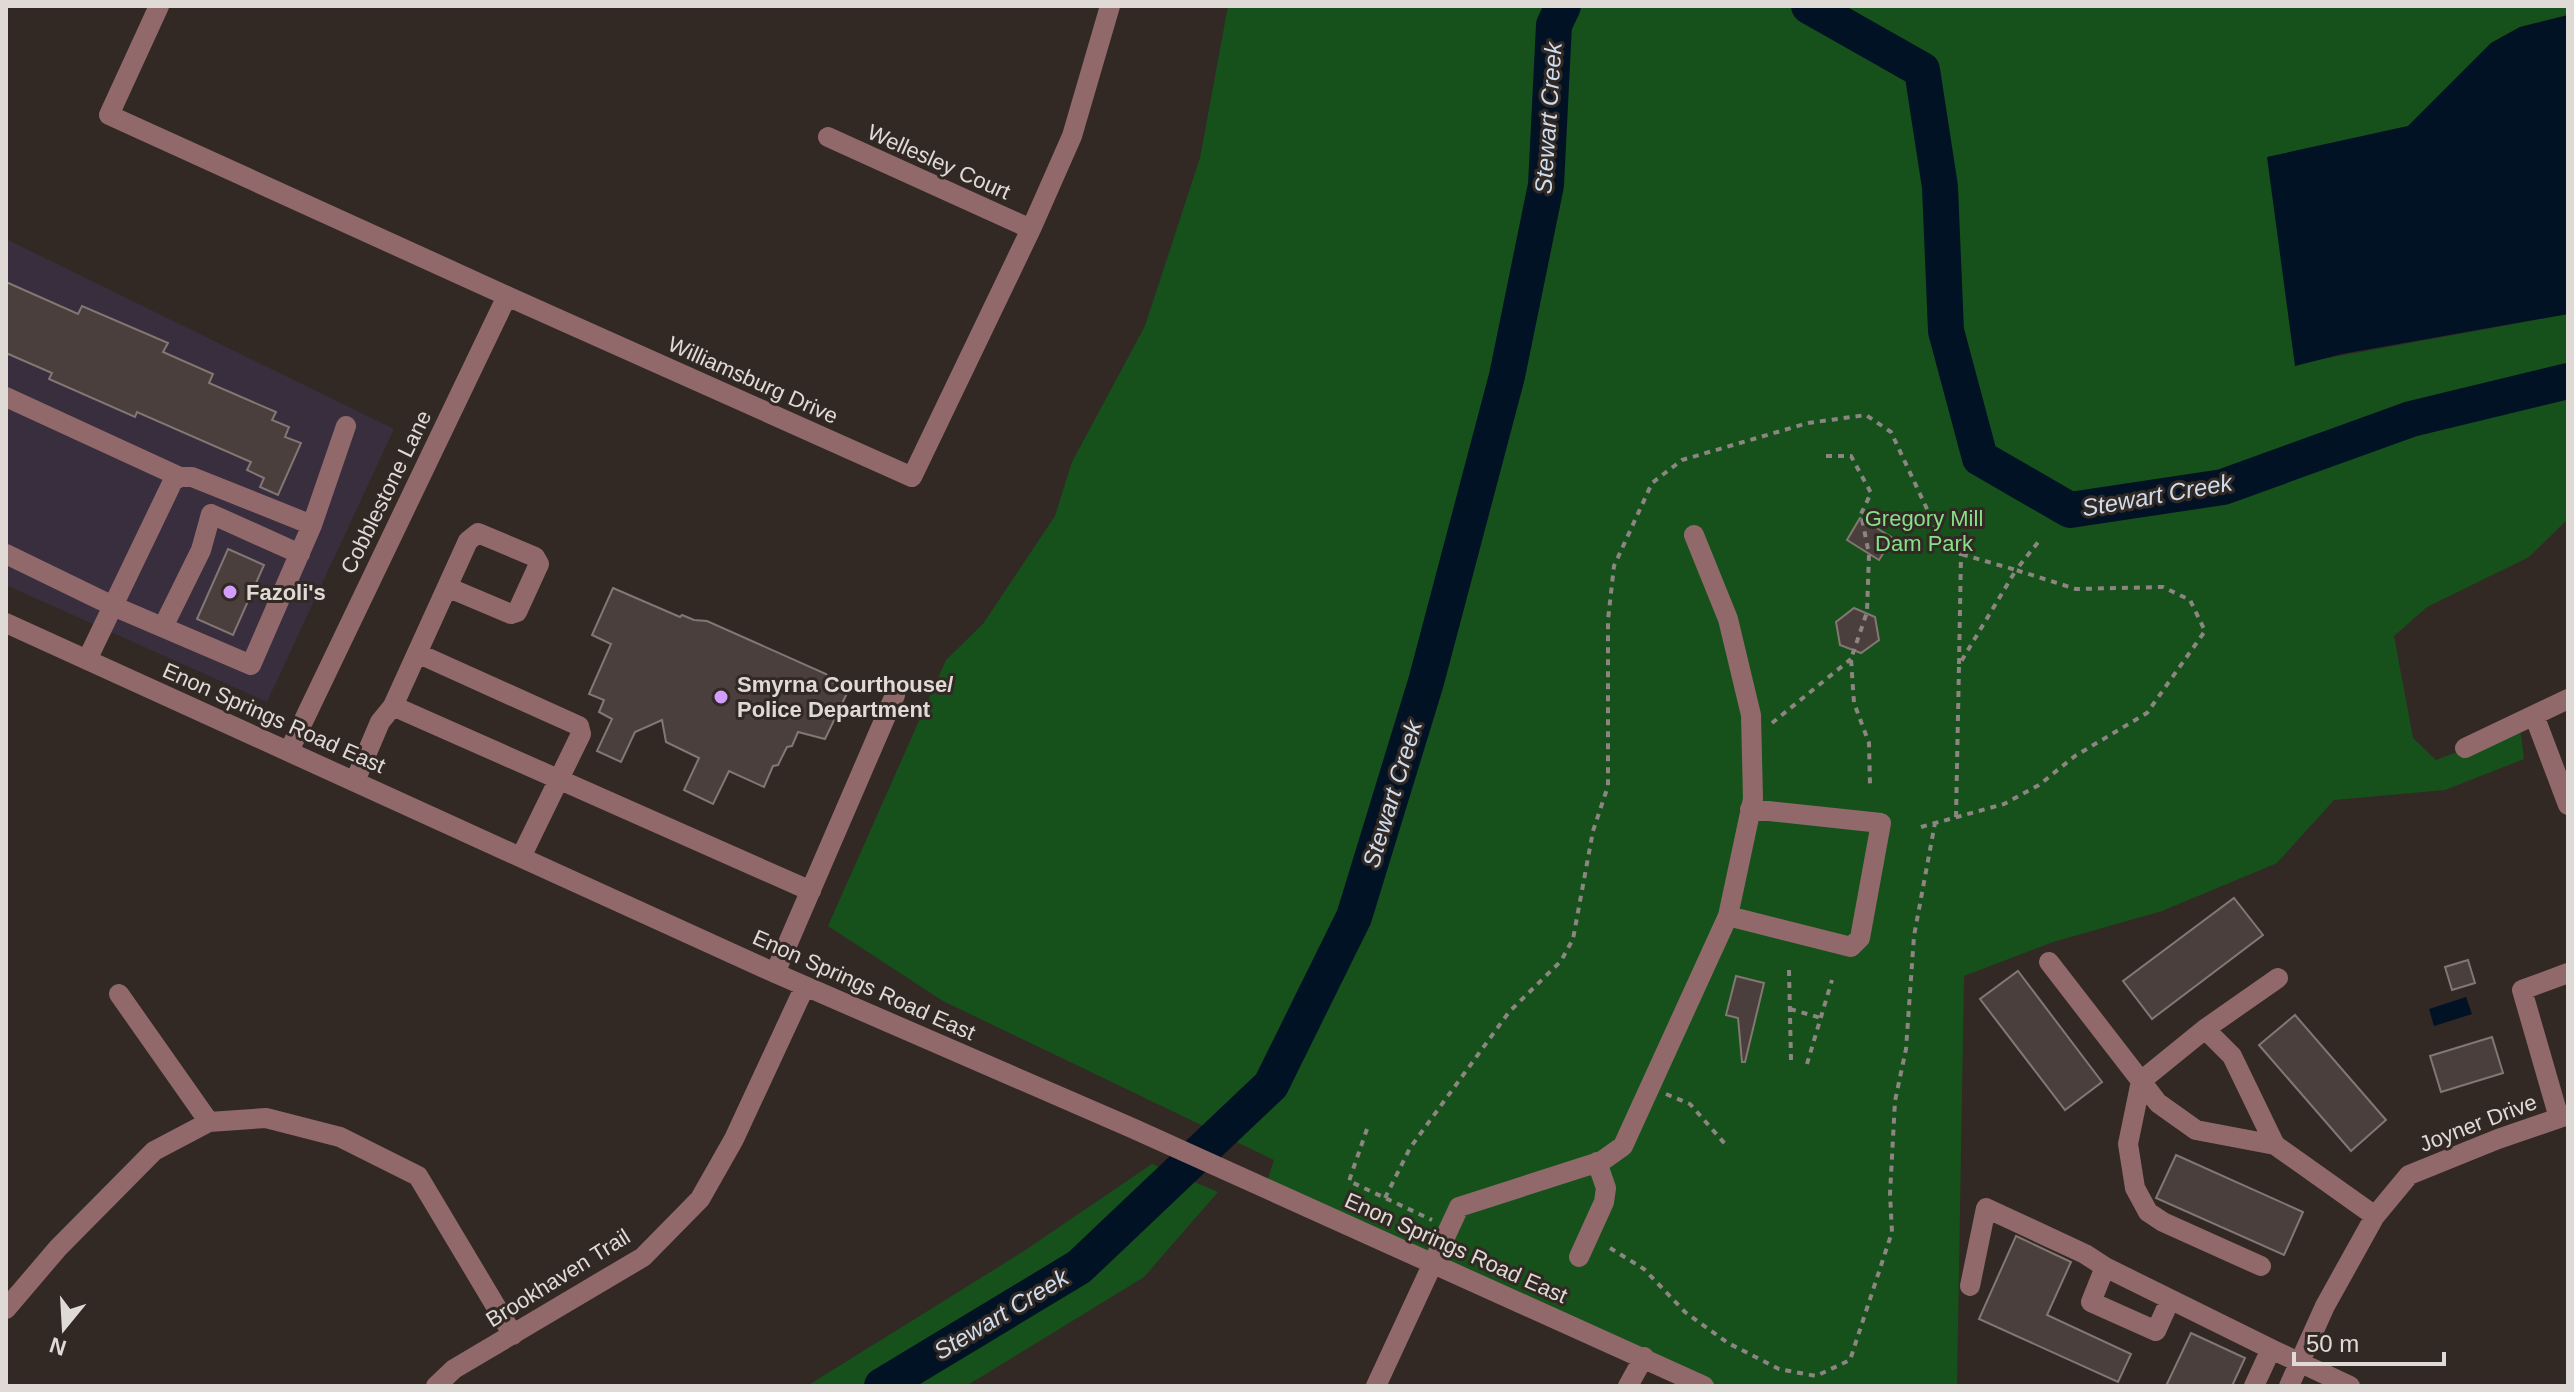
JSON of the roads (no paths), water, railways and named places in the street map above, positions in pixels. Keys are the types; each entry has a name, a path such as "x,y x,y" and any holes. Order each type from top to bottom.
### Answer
{"street":[{"name":"Williamsburg Drive","path":"159,6 109,115 912,477 1072,136 1110,6"},
{"name":"Wellesley Court","path":"828,137 1031,229"},
{"name":"Cobblestone Lane","path":"289,751 507,296"},
{"path":"6,397 180,477 192,477 312,525"},
{"path":"6,554 113,606 251,665 312,525 346,426"},
{"path":"87,660 173,481 180,477"},
{"path":"163,627 201,550 211,514 300,554"},
{"path":"355,781 380,722 393,706 447,587 468,541 478,533 535,557 539,564 517,612 511,614 447,587"},
{"path":"1376,1386 1459,1207 1597,1162 1623,1146 1728,916 1753,799 1751,715 1728,619 1694,535"},
{"name":"Enon Springs Road East","path":"6,623 775,973 1132,1128 1644,1357 1691,1383"},
{"path":"417,653 579,726 581,734 521,857"},
{"path":"775,973 895,695"},
{"path":"2465,748 2568,699"},
{"path":"393,706 811,891"},
{"path":"2534,715 2568,805"},
{"path":"1728,916 1851,947 1860,938 1881,823 1750,809"},
{"path":"2049,962 2158,1103 2196,1130 2275,1145 2375,1216"},
{"path":"2564,1116 2522,990 2568,973"},
{"path":"2261,1266 2163,1222 2148,1212 2135,1188 2128,1144 2141,1081 2205,1029 2278,978"},
{"name":"Brookhaven Trail","path":"436,1386 454,1369 643,1257 700,1199 734,1139 805,986"},
{"path":"119,994 209,1122"},
{"path":"2205,1029 2232,1056 2275,1145"},
{"name":"Joyner Drive","path":"2289,1386 2325,1306 2375,1216 2409,1175 2564,1116"},
{"path":"6,1309 58,1248 154,1151 209,1122 266,1118 340,1137 418,1176 513,1335"},
{"path":"1579,1257 1604,1202 1606,1188 1597,1162"},
{"path":"1970,1286 1986,1208 2350,1386"},
{"path":"2105,1267 2091,1302 2156,1331 2170,1300"},
{"path":"2254,1386 2271,1349"},
{"path":"1628,1386 1644,1357"}],"water":[{"path":"2568,15 2568,314 2342,354 2295,366 2267,157 2408,126 2491,43 2520,27"},
{"path":"2466,997 2472,1014 2434,1026 2429,1009"}],"waterway":[{"name":"Stewart Creek","path":"882,1386 1079,1267 1271,1085 1354,917 1426,682 1507,376 1546,185 1554,25 1563,6"},
{"name":"Stewart Creek","path":"1809,6 1922,70 1940,187 1946,331 1980,458 2070,510 2223,487 2411,419 2568,381"}],"place":[{"name":"Fazoli's","path":"230,592"},
{"name":"Smyrna Courthouse/ Police Department","path":"721,697"}],"park label":[{"name":"Gregory Mill Dam Park","path":"1924,530"}]}
